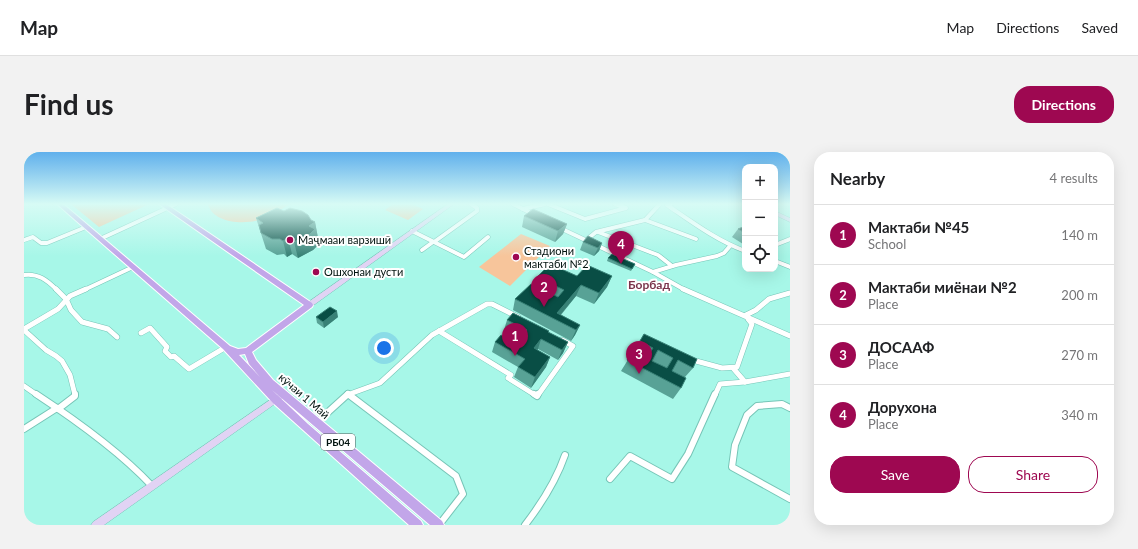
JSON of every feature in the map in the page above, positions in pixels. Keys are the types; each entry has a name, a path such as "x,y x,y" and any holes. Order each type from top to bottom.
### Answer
{"main road":[{"name":"кӯчаи 1 Май","path":"80,221 226,347 244,366 417,525"},
{"path":"187,221 309,305 248,351 238,352 226,347"},
{"name":"кӯчаи 1 Май","path":"248,351 252,362 270,383 279,397 316,423 439,525"},
{"path":"244,366 248,351"}],"street":[{"path":"100,239 134,221"},
{"path":"309,305 426,221"},
{"path":"422,250 462,221"},
{"path":"585,241 597,232 639,221"},
{"path":"649,221 696,239"},
{"path":"691,221 730,246 742,250"},
{"path":"24,240 33,237 41,244 47,243 86,227"},
{"path":"557,227 653,272 684,289 790,336"},
{"path":"412,231 464,257 488,237"},
{"path":"597,232 658,256 672,266"},
{"path":"778,243 790,239"},
{"path":"653,272 672,266 717,256 724,253 730,246"},
{"path":"778,262 790,267"},
{"path":"24,429 75,396 72,377 69,370 58,356 45,350 39,342 24,330 58,309 66,299 133,267"},
{"path":"24,275 33,274 48,281 66,299 71,310 82,322 108,328 117,337"},
{"path":"747,317 769,299 790,293"},
{"path":"316,423 348,394 380,383 432,335 486,304 492,304 521,319"},
{"path":"696,362 711,366 737,367 752,324 747,317"},
{"path":"141,333 150,328 167,347 165,351 170,357 174,356 189,369 226,347"},
{"path":"439,331 511,375 508,378 537,396 573,346 554,336"},
{"path":"733,368 745,382"},
{"path":"610,479 630,456 672,479 688,454 720,384 745,382 790,374"},
{"path":"24,386 57,408 136,468 151,485"},
{"path":"348,394 456,476 463,494 439,525"},
{"path":"96,525 151,485 279,397"},
{"path":"790,408 782,404 757,406 747,415 736,445 732,467 790,499"},
{"path":"525,525 544,500 561,467 565,455"}],"shaded area":[{"path":"92,221 111,221 99,227"},
{"name":"Стадиони мактаби №2","path":"521,234 550,246 510,286 479,267"}],"building":[{"path":"261,221 314,221 315,222 309,226 315,229 310,234 294,242 288,238 283,241 280,239 272,239 261,233 259,225 263,223"},
{"path":"536,221 561,221 567,224 558,231"},
{"path":"588,236 602,243 598,248 583,242"},
{"path":"612,254 635,264 632,269 608,258"},
{"path":"550,264 577,276 587,265 612,276 599,293 581,285 557,313 580,325 576,330 515,299 531,284 558,297 564,290 537,277"},
{"path":"330,307 337,311 323,322 316,317"},
{"path":"513,313 568,342 562,350 541,339 534,348 550,357 535,377 518,367 525,359 495,342 501,335 516,343 527,330 507,320"},
{"path":"644,334 697,359 693,368 678,360 672,371 686,378 681,388 627,360 633,351 647,358 653,348 640,341","holes":["658,350 673,358 667,368 652,361"]}],"place":[{"name":"Маҷмааи варзишӣ","path":"290,240"},
{"name":"Стадиони мактаби №2","path":"516,257"},
{"name":"Дорухона","path":"621,264"},
{"name":"Ошхонаи дусти","path":"316,272"},
{"name":"Мактаби миёнаи №2","path":"544,307"},
{"name":"Мактаби №45","path":"515,356"},
{"name":"ДОСААФ","path":"639,374"}],"district":[{"name":"Борбад","path":"649,285"}]}
